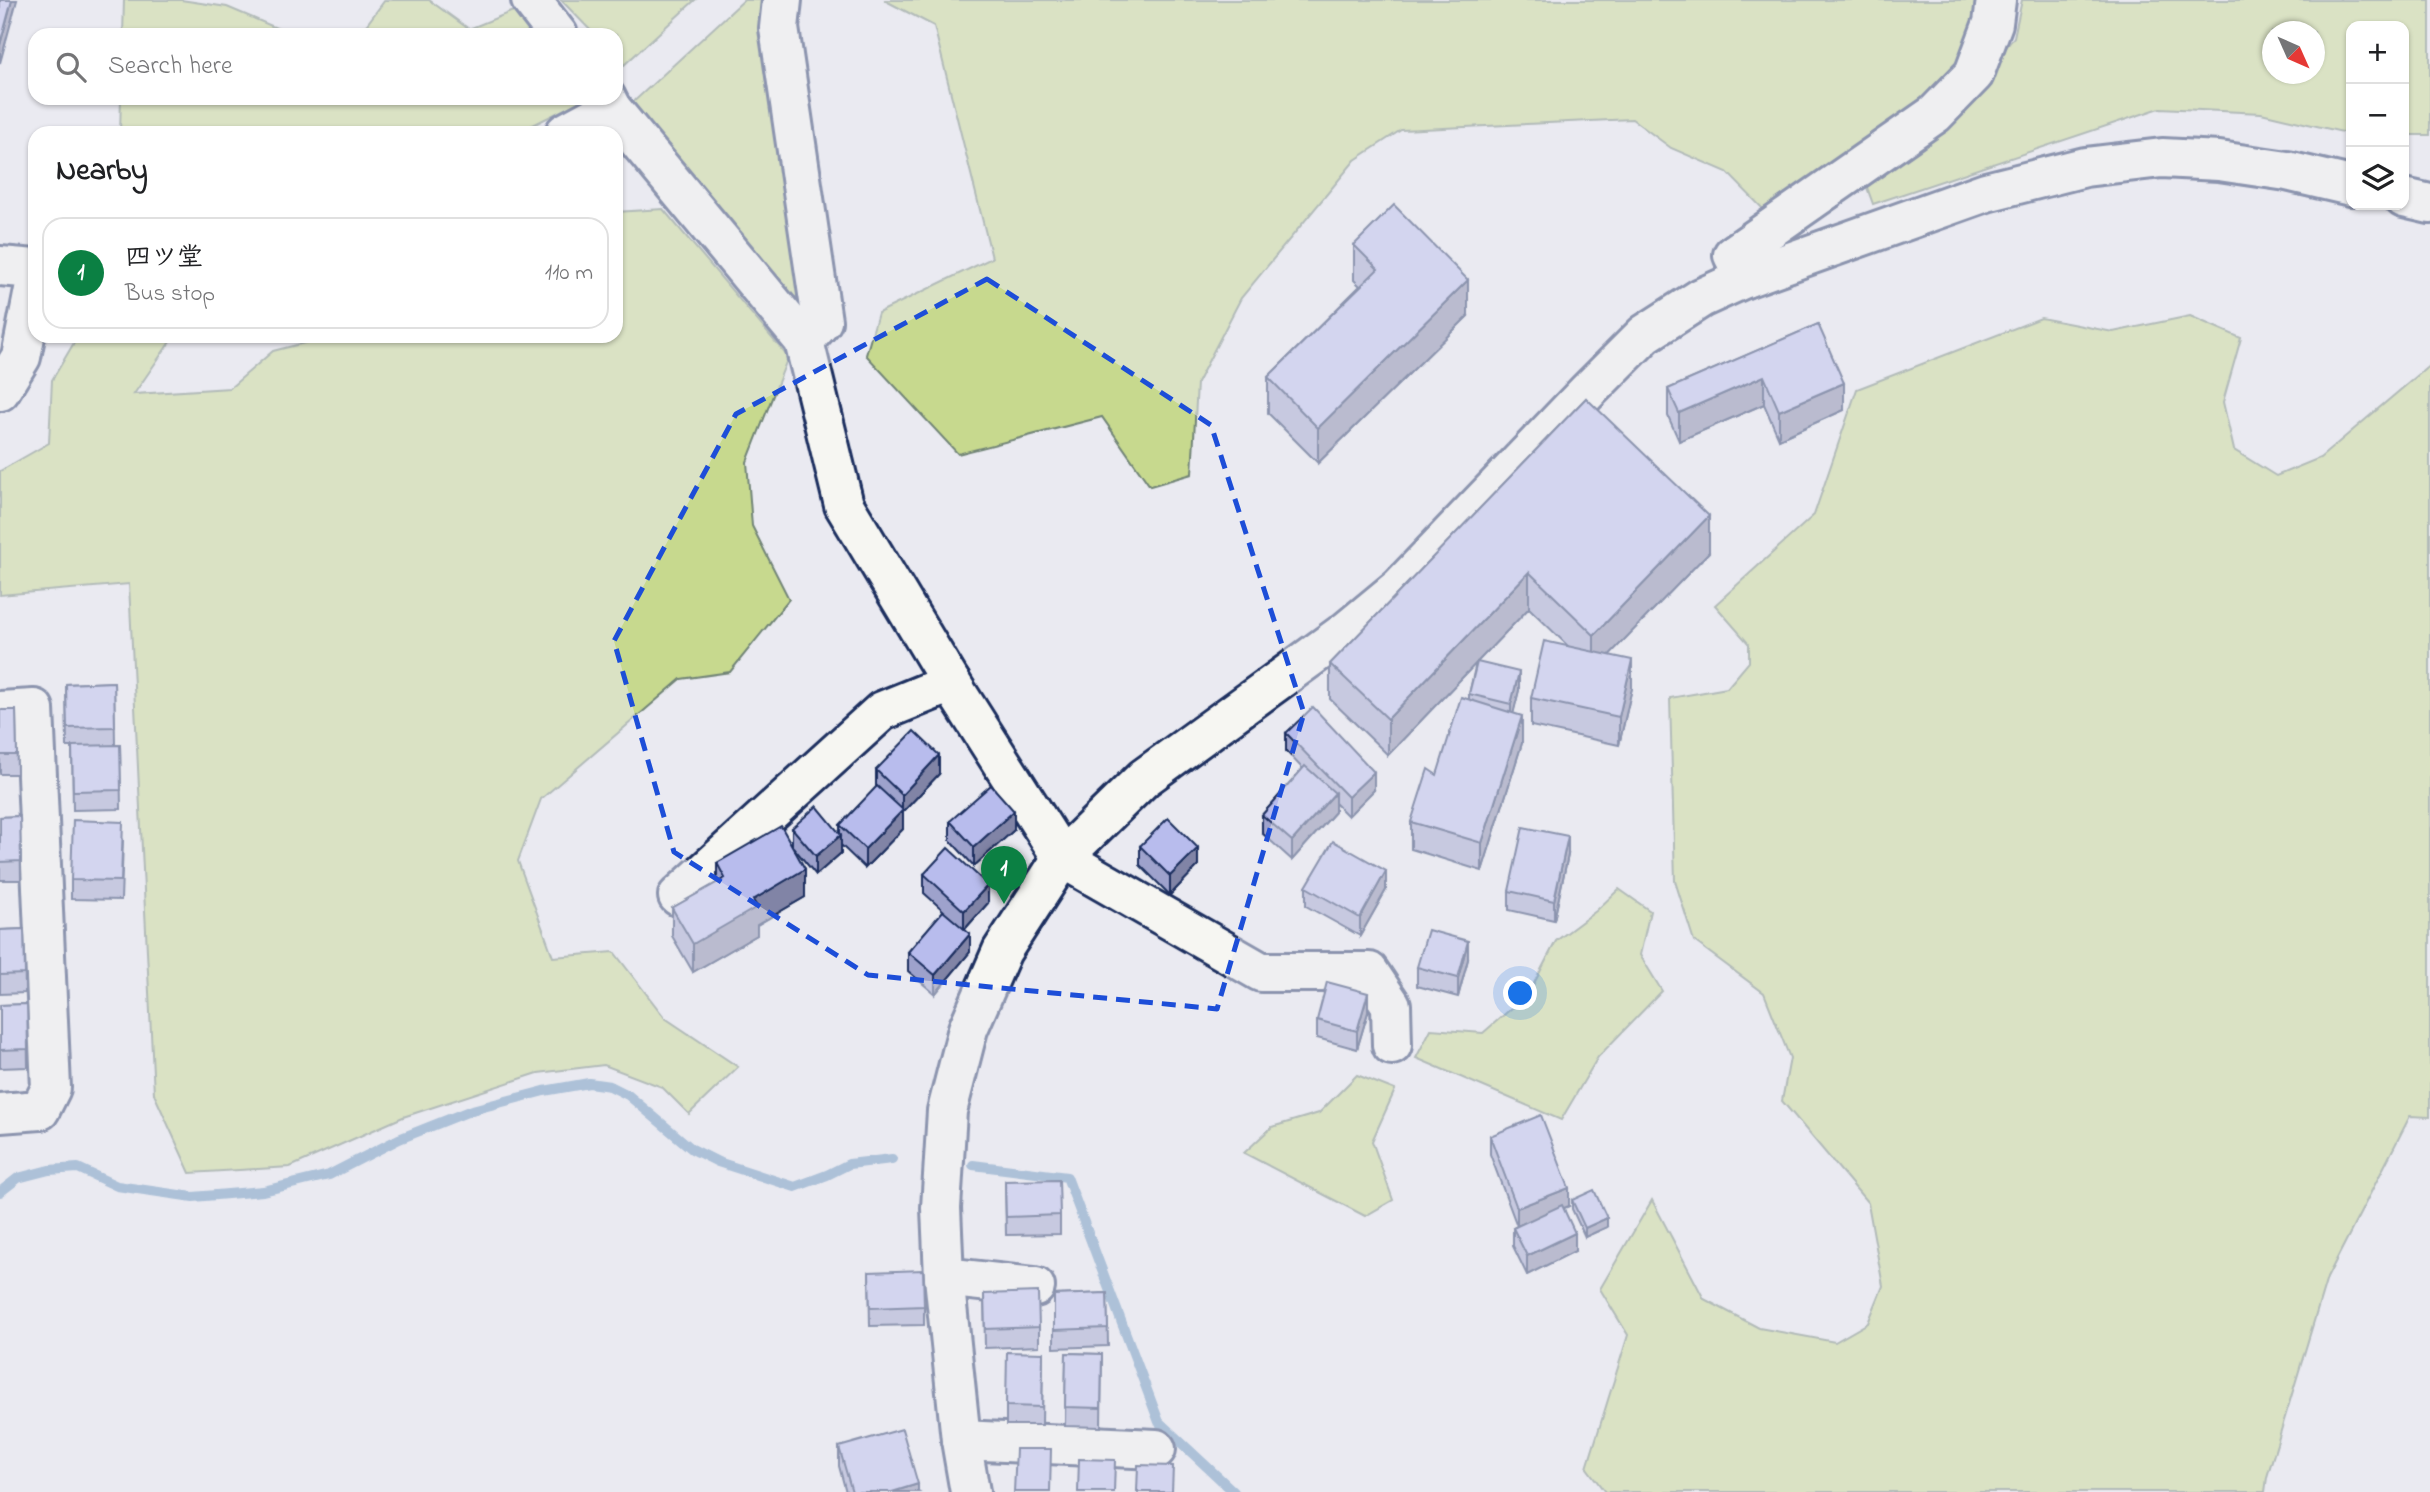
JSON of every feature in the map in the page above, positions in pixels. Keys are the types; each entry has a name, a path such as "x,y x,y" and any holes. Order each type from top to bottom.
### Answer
{"street":[{"path":"531,0 553,28"},
{"path":"782,0 779,28 822,321 804,341"},
{"path":"1745,278 1733,255 1934,114 1975,74 1993,23 1996,0"},
{"path":"575,126 605,105"},
{"path":"610,105 804,341 844,505 1062,858 1261,972 1369,972 1391,1004 1392,1045"},
{"path":"970,1492 961,1440 944,1277 941,1208 947,1111 968,1029 1003,951 1062,858 1144,778 1348,630 1400,587 1645,334 1701,298 1745,278 1986,192 2085,167 2162,158 2219,161 2287,171 2346,185"},
{"path":"2409,199 2430,204"},
{"path":"0,266 28,268"},
{"path":"0,391 21,356 28,320"},
{"path":"678,896 882,711 951,682"},
{"path":"0,711 34,709 51,1088 40,1111 0,1113"},
{"path":"944,1277 1035,1287"},
{"path":"961,1440 1156,1449"}],"highlighted area":[{"path":"987,279 1211,425 1304,713 1217,1009 868,975 674,852 614,641 736,414"}],"green space":[{"path":"124,0 181,0 227,7 276,28 123,28"},
{"path":"385,0 429,0 468,28 364,28"},
{"path":"561,0 695,0 624,65 623,28 588,28"},
{"path":"744,0 769,0 806,288 790,302 630,105"},
{"path":"884,0 1983,0 1973,62 1925,111 1766,212 1727,172 1671,148 1632,119 1401,130 1355,160 1241,298 1197,383 1192,474 1150,486 1102,417 958,454 866,355 878,313 992,258 934,26"},
{"path":"2022,0 2430,0 2430,135 2409,135 2409,21 2346,21 2346,133 2261,113 2160,108 1873,204 1864,179 1963,104 2014,37"},
{"path":"518,9 533,28 471,28"},
{"path":"121,105 573,105 531,126 120,126"},
{"path":"663,209 788,357 747,462 752,526 789,599 730,672 681,679 541,799 518,861 553,957 614,952 665,1018 738,1067 689,1114 662,1087 604,1065 538,1073 403,1117 290,1167 190,1173 154,1094 129,584 0,595 0,471 49,443 52,380 74,343 169,343 134,394 230,388 273,351 304,343 623,343 623,212"},
{"path":"2190,316 2241,338 2223,402 2234,450 2276,476 2320,458 2430,365 2430,1117 2410,1116 2327,1278 2267,1477 2265,1492 1605,1492 1587,1468 1628,1335 1600,1289 1652,1200 1704,1299 1759,1328 1835,1342 1868,1323 1883,1286 1868,1203 1782,1101 1790,1058 1764,993 1694,941 1675,881 1670,698 1727,688 1749,662 1749,644 1715,605 1814,515 1857,389 2041,318 2113,332"},
{"path":"1619,889 1650,911 1640,955 1662,991 1598,1057 1561,1120 1416,1058 1431,1029 1483,1033 1529,993 1556,941 1596,911"},
{"path":"1357,1075 1395,1090 1372,1141 1393,1200 1365,1216 1244,1153 1272,1127 1319,1113"}],"building":[{"path":"0,0 12,0 0,45"},
{"path":"1394,205 1468,280 1318,428 1268,377 1378,269 1354,245"},
{"path":"1818,324 1844,383 1779,411 1764,376 1679,413 1668,389"},
{"path":"1586,398 1709,516 1594,635 1529,572 1388,719 1330,664"},
{"path":"1544,641 1632,660 1619,717 1531,698"},
{"path":"1477,662 1519,672 1511,704 1469,694"},
{"path":"114,682 115,727 67,728 66,684"},
{"path":"1461,697 1522,716 1482,843 1411,822 1428,769 1437,775"},
{"path":"1313,707 1374,772 1348,797 1286,733"},
{"path":"0,710 16,710 17,755 0,755"},
{"path":"914,731 939,755 902,795 876,770"},
{"path":"120,745 121,790 73,791 72,746"},
{"path":"1305,766 1335,793 1292,841 1262,815"},
{"path":"991,785 1014,811 974,847 950,821"},
{"path":"877,786 903,810 865,849 840,825"},
{"path":"817,806 841,835 816,856 792,828"},
{"path":"20,816 21,861 0,862 0,817"},
{"path":"1168,818 1198,848 1170,876 1140,846"},
{"path":"73,820 123,822 121,881 71,880"},
{"path":"781,826 805,869 753,900 757,907 693,944 672,908 725,878 717,863"},
{"path":"1523,827 1568,836 1554,901 1509,891"},
{"path":"1333,841 1386,871 1360,918 1306,887"},
{"path":"948,848 988,885 964,911 924,874"},
{"path":"943,911 970,934 935,975 908,952"},
{"path":"24,929 25,974 0,975 0,930"},
{"path":"1428,930 1468,941 1458,978 1417,967"},
{"path":"1327,982 1368,993 1357,1031 1317,1020"},
{"path":"27,1004 28,1049 0,1050 0,1005"},
{"path":"1541,1115 1569,1188 1517,1208 1490,1136"},
{"path":"1059,1180 1060,1215 1006,1217 1005,1181"},
{"path":"1594,1190 1607,1218 1585,1228 1572,1200"},
{"path":"1562,1205 1575,1233 1527,1256 1513,1228"},
{"path":"923,1270 924,1306 870,1308 869,1272"},
{"path":"1038,1292 1039,1327 985,1329 984,1294"},
{"path":"1107,1293 1108,1328 1054,1330 1054,1295"},
{"path":"1007,1352 1043,1353 1042,1407 1006,1406"},
{"path":"1066,1353 1102,1354 1101,1408 1065,1407"},
{"path":"902,1429 918,1484 892,1492 852,1492 839,1447"},
{"path":"1016,1449 1051,1449 1050,1492 1014,1492"},
{"path":"1079,1459 1115,1460 1114,1492 1078,1492"},
{"path":"1138,1465 1173,1466 1172,1492 1137,1492"}],"waterway":[{"path":"0,1192 18,1178 49,1170 78,1168 117,1186 193,1197 263,1191 329,1175 399,1139 472,1110 544,1091 589,1083 610,1086 628,1095 692,1149 718,1162 795,1187 849,1164 892,1159"},
{"path":"973,1165 1067,1177 1159,1422 1234,1492"}],"place":[{"name":"四ツ堂","path":"1004,904"}]}
